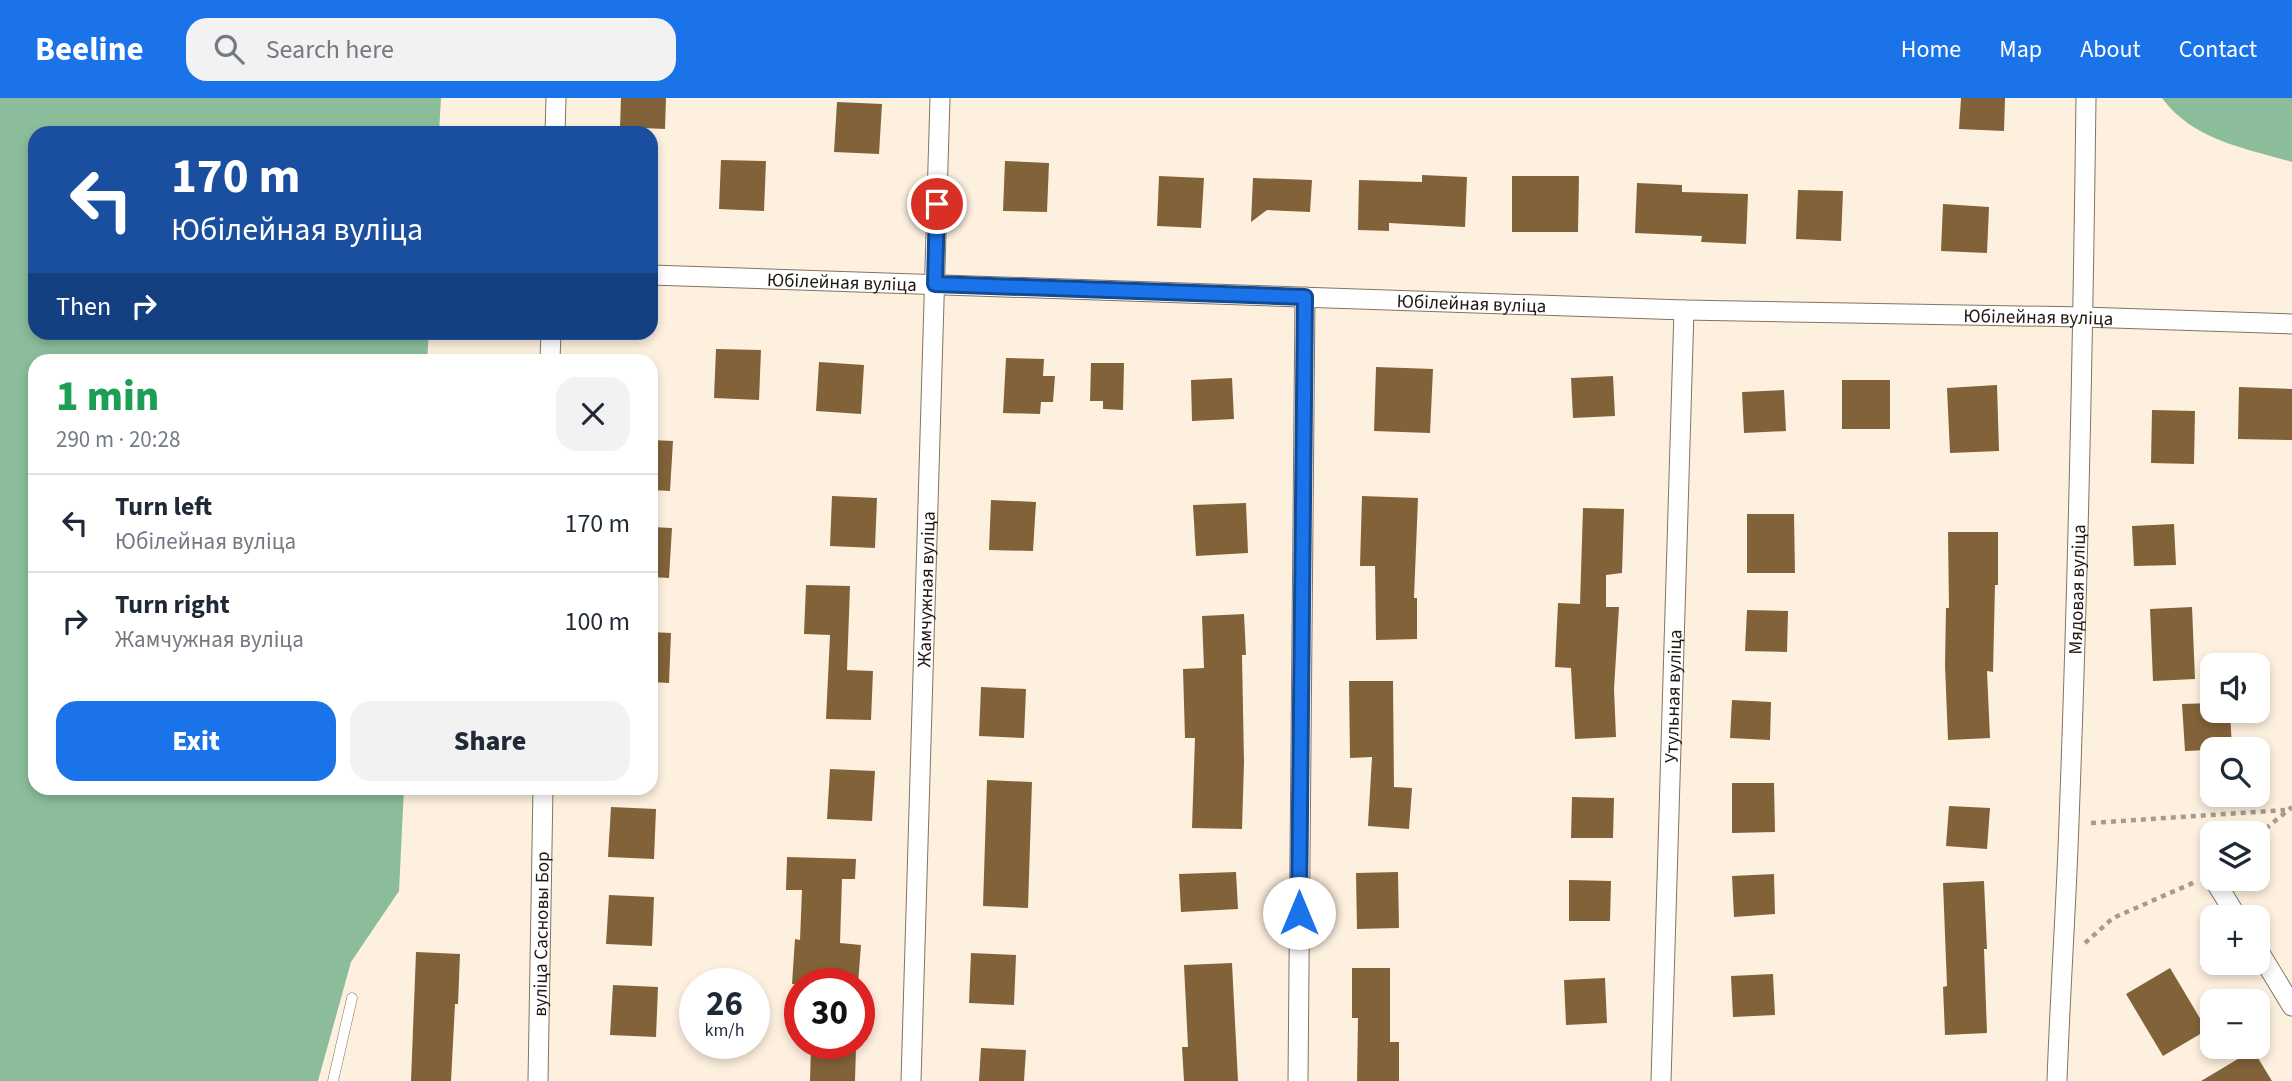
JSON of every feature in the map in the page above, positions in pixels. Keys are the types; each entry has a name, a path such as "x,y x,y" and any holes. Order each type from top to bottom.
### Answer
{"street":[{"path":"555,126 556,98"},
{"name":"Жамчужная вуліца","path":"911,1081 940,98"},
{"name":"Мядовая вуліца","path":"2057,1081 2069,824 2083,317 2086,98"},
{"name":"Юбілейная вуліца","path":"658,275 1684,310 2083,317 2292,324"},
{"path":"1298,1081 1305,297"},
{"name":"Утульная вуліца","path":"1661,1081 1684,310"},
{"name":"вуліца Сасновы Бор","path":"538,1081 543,795"},
{"path":"2270,970 2292,1006"}],"lane":[{"path":"334,1081 352,998"}],"path":[{"path":"2069,824 2285,810 2292,807"},
{"path":"2270,824 2285,810"},
{"path":"2061,965 2113,918 2200,882"}],"green space":[{"path":"0,98 441,98 439,126 28,126 28,340 428,340 427,354 28,354 28,795 404,795 399,891 351,962 318,1081 0,1081"},
{"path":"2162,98 2292,98 2292,162 2238,147 2204,133 2189,124"}],"building":[{"path":"621,98 666,98 665,129 658,129 658,126 620,126"},
{"path":"1961,98 2005,98 2004,131 1959,129"},
{"path":"837,102 882,104 879,154 834,152"},
{"path":"721,160 766,161 764,211 719,209"},
{"path":"1005,161 1049,163 1047,212 1003,211"},
{"path":"1422,175 1467,177 1465,227 1389,223 1389,231 1358,230 1359,180 1422,182"},
{"path":"1159,176 1204,178 1201,228 1157,226"},
{"path":"1512,176 1579,176 1578,232 1512,232"},
{"path":"1253,178 1312,180 1310,212 1267,210 1251,222"},
{"path":"1637,183 1682,185 1682,192 1748,194 1746,244 1701,242 1702,236 1635,233"},
{"path":"1798,190 1843,191 1841,241 1796,239"},
{"path":"1943,204 1989,207 1987,253 1941,251"},
{"path":"716,349 761,350 759,400 714,398"},
{"path":"1006,358 1044,359 1043,376 1055,376 1053,402 1041,402 1040,414 1003,413"},
{"path":"819,362 864,365 861,414 816,411"},
{"path":"1091,363 1124,363 1123,410 1103,409 1103,401 1090,401"},
{"path":"1376,367 1433,369 1430,433 1374,431"},
{"path":"1613,376 1615,416 1573,418 1571,378"},
{"path":"1232,378 1234,419 1192,421 1191,380"},
{"path":"1842,380 1890,380 1890,429 1842,429"},
{"path":"1997,385 1999,451 1950,453 1947,388"},
{"path":"2239,387 2292,389 2292,440 2238,439"},
{"path":"1784,390 1786,431 1744,433 1742,392"},
{"path":"2152,410 2195,411 2194,464 2151,463"},
{"path":"658,440 673,441 670,491 658,490"},
{"path":"832,496 877,498 875,548 830,546"},
{"path":"1362,496 1418,498 1414,598 1417,598 1417,639 1376,640 1375,566 1360,566"},
{"path":"991,500 1036,502 1033,551 989,550"},
{"path":"1246,503 1248,553 1196,556 1193,505"},
{"path":"1583,508 1624,509 1622,573 1606,575 1606,607 1619,607 1614,689 1616,737 1575,739 1571,668 1555,667 1558,603 1580,604"},
{"path":"1747,514 1794,514 1795,573 1747,573"},
{"path":"2174,524 2176,565 2134,566 2132,526"},
{"path":"658,527 672,528 669,578 658,577"},
{"path":"1948,532 1998,532 1993,672 1987,671 1990,738 1948,740 1945,665 1946,608 1949,608"},
{"path":"806,585 850,586 847,670 873,671 871,720 826,719 830,635 804,634"},
{"path":"2192,607 2195,679 2153,681 2150,609"},
{"path":"1747,610 1788,611 1787,652 1745,651"},
{"path":"1244,614 1246,655 1242,655 1242,829 1192,828 1195,738 1185,738 1183,669 1204,668 1202,616"},
{"path":"658,632 671,633 669,683 658,682"},
{"path":"1349,681 1393,681 1394,787 1412,788 1409,829 1368,826 1372,757 1350,758"},
{"path":"981,687 1026,689 1024,738 979,736"},
{"path":"1732,700 1771,702 1770,740 1730,738"},
{"path":"2200,703 2200,723 2231,723 2231,737 2200,737 2200,750 2185,751 2182,704"},
{"path":"830,769 875,771 872,821 827,819"},
{"path":"987,780 1032,782 1028,908 983,906"},
{"path":"1732,783 1774,783 1775,832 1732,833"},
{"path":"1572,797 1614,798 1613,838 1571,838"},
{"path":"1949,806 1990,808 1987,849 1946,846"},
{"path":"611,807 656,809 654,859 608,857"},
{"path":"787,857 856,859 855,879 842,879 840,943 861,945 859,968 793,968 795,939 800,940 802,890 786,890"},
{"path":"1236,872 1238,909 1181,912 1179,874"},
{"path":"1398,872 1399,928 1357,929 1356,873"},
{"path":"1774,874 1775,914 1734,917 1732,876"},
{"path":"1569,880 1611,881 1610,921 1569,921"},
{"path":"1984,881 1987,1033 1945,1035 1943,987 1947,986 1943,883"},
{"path":"609,895 654,897 652,946 606,944"},
{"path":"416,952 460,954 451,1081 411,1081"},
{"path":"971,953 1016,955 1014,1005 969,1003"},
{"path":"1232,963 1238,1081 1184,1081 1182,1047 1188,1047 1184,965"},
{"path":"1352,968 1390,968 1390,1042 1399,1042 1399,1081 1357,1081 1358,1018 1352,1018"},
{"path":"2170,968 2200,1018 2200,1034 2163,1056 2126,994"},
{"path":"1773,974 1775,1015 1733,1017 1731,976"},
{"path":"1605,978 1607,1023 1566,1025 1564,980"},
{"path":"613,985 658,987 656,1037 610,1035"},
{"path":"981,1048 1026,1050 1024,1081 979,1081"},
{"path":"811,1059 856,1059 855,1081 810,1081"},
{"path":"2238,1059 2259,1059 2272,1081 2201,1081"}],"route":[{"path":"937,204 935,284 1305,297 1299,913"}]}
